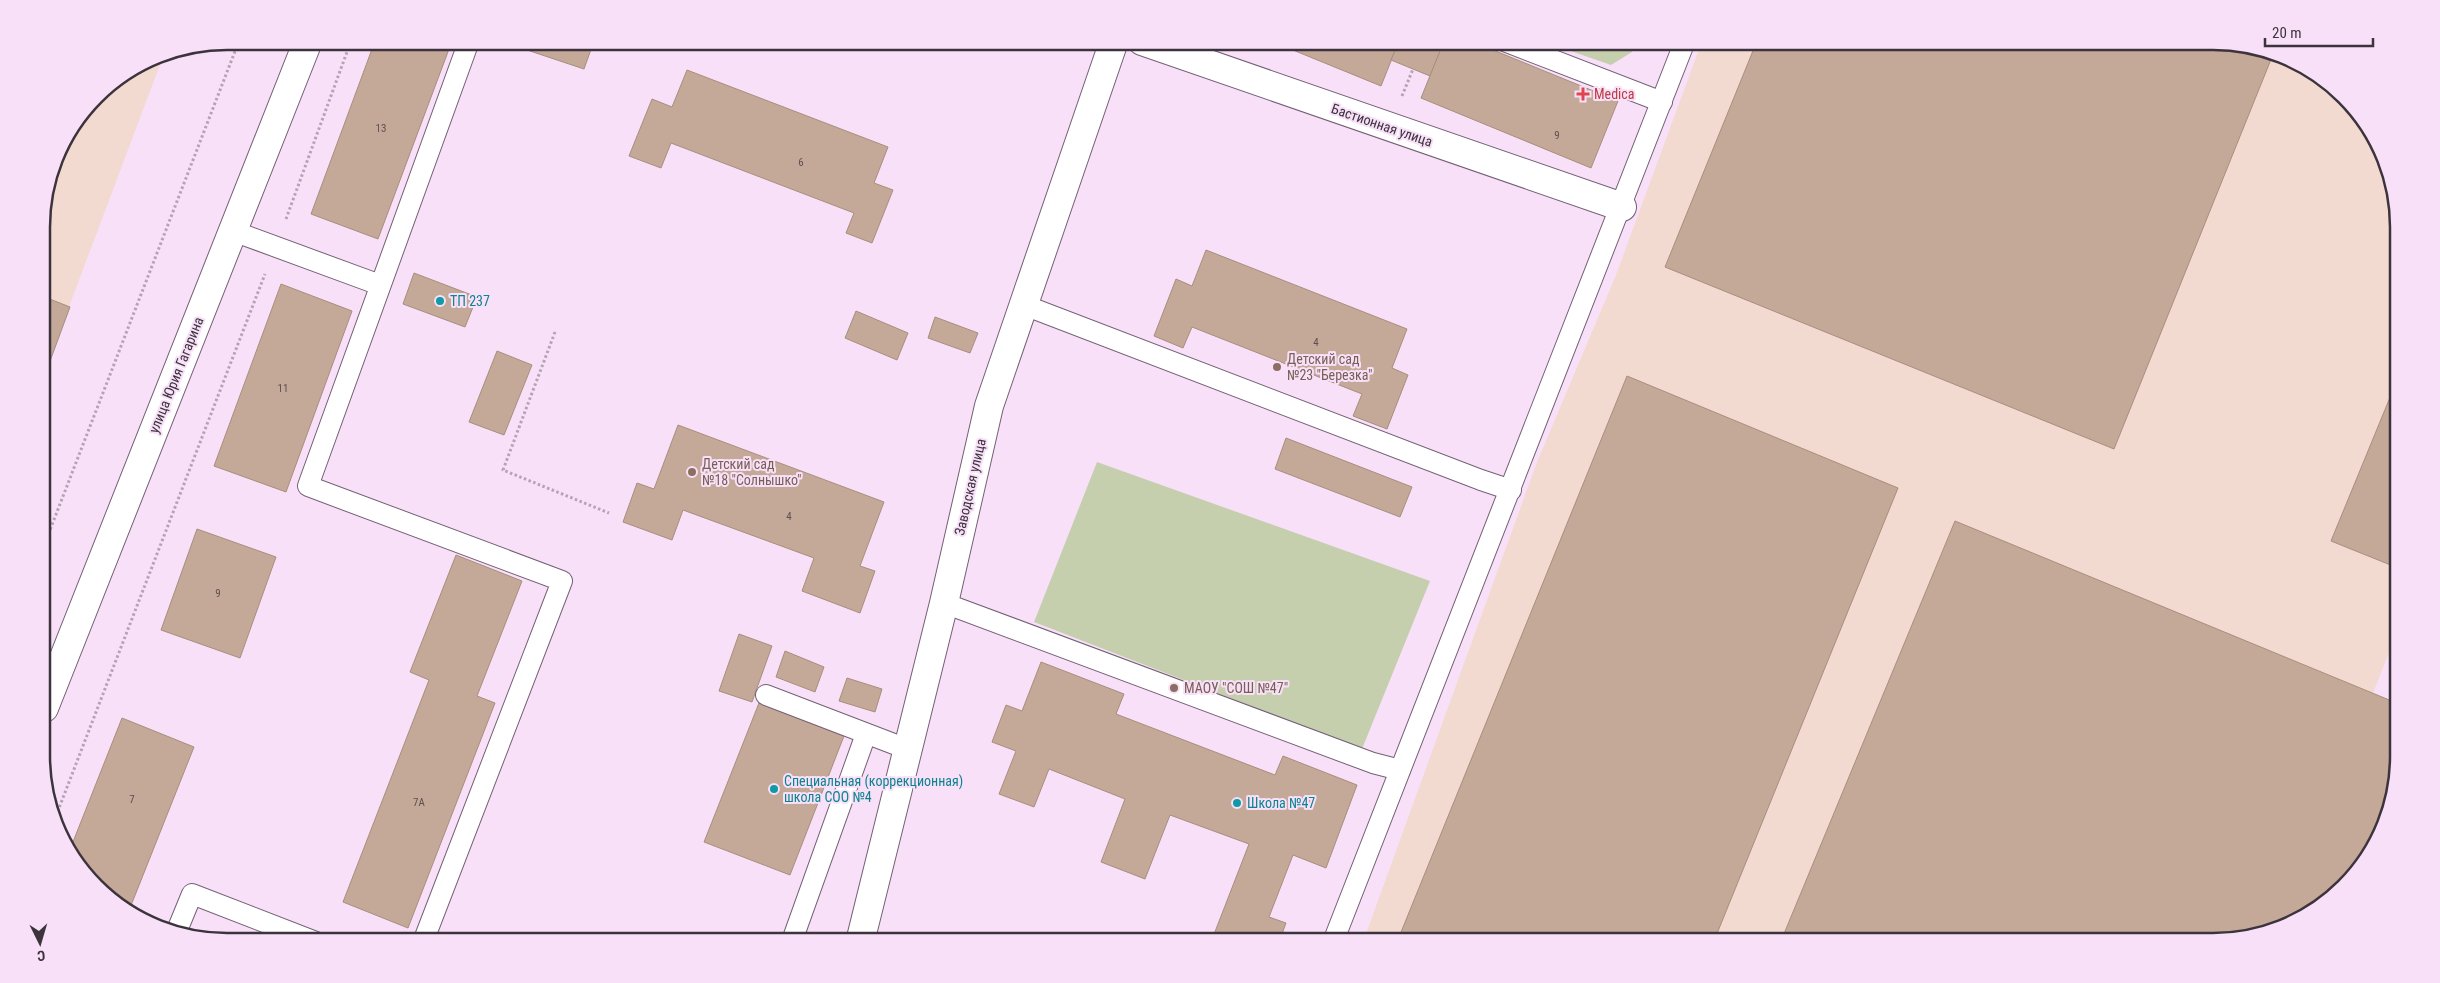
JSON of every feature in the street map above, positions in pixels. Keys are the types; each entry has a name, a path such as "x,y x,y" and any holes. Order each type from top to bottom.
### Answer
{"street":[{"name":"улица Юрия Гагарина","path":"50,693 304,50"},
{"name":"Заводская улица","path":"862,933 944,603 989,406 1111,50"},
{"name":"Бастионная улица","path":"1168,50 1622,207"}],"lane":[{"path":"426,933 562,581 308,486 466,50"},
{"path":"1527,50 1662,102"},
{"path":"1337,933 1622,207 1682,50"},
{"path":"233,231 380,285"},
{"path":"1024,305 1472,477 1511,490"},
{"path":"944,603 1364,760 1400,770"},
{"path":"766,694 907,750"},
{"path":"795,933 866,734"},
{"path":"179,926 192,894 293,933"}],"path":[{"path":"50,532 236,50"},
{"path":"58,810 276,246 349,50"},
{"path":"555,332 503,470 609,513"}],"shaded area":[{"path":"1699,50 2225,50 2248,53 2281,63 2312,80 2330,94 2354,119 2372,148 2387,192 2390,215 2390,650 2373,693 2390,700 2390,720 2279,921 2248,930 2225,933 1366,933 1537,462 1616,275"},
{"path":"161,62 50,357 50,215 53,192 63,159 86,119 110,94 128,80"}],"green space":[{"path":"1568,50 1633,50 1611,65"},
{"path":"1097,462 1430,581 1362,749 1034,622"}],"building":[{"path":"372,50 449,50 378,239 311,214"},
{"path":"527,50 591,50 584,69"},
{"path":"1293,50 1395,50 1381,86"},
{"path":"1395,50 1441,50 1430,76 1391,60"},
{"path":"1440,50 1493,50 1618,101 1591,168 1421,98"},
{"path":"1753,50 2225,50 2248,53 2271,59 2114,449 1665,267"},
{"path":"687,70 888,147 874,183 893,190 872,243 846,233 854,213 671,143 661,168 629,156 652,99 672,107"},
{"path":"1206,250 1407,329 1392,368 1408,375 1387,429 1353,416 1362,394 1192,327 1183,348 1154,336 1176,279 1192,286"},
{"name":"ТП 237","path":"414,273 477,297 465,327 403,304"},
{"path":"281,284 352,311 286,492 214,466"},
{"path":"50,299 70,307 50,361"},
{"path":"856,311 908,333 897,360 845,338"},
{"path":"935,317 978,333 970,353 928,338"},
{"path":"497,351 532,365 504,435 469,422"},
{"path":"1627,376 1898,488 1717,933 1401,933"},
{"path":"2390,397 2390,565 2331,541"},
{"path":"678,425 884,502 860,566 875,571 860,613 802,591 814,558 683,510 672,540 623,522 637,483 654,489"},
{"path":"1286,438 1412,487 1400,517 1275,469"},
{"path":"1955,521 2390,700 2390,768 2387,791 2372,835 2354,864 2330,889 2312,903 2281,920 2248,930 2225,933 1784,933"},
{"path":"197,529 276,557 240,658 161,630"},
{"path":"456,555 522,581 477,696 495,703 408,928 343,902 429,680 410,672"},
{"path":"739,634 772,646 752,702 719,691"},
{"path":"785,651 824,667 815,692 776,677"},
{"name":"Школа №47","path":"1041,662 1124,694 1116,714 1275,775 1283,756 1357,785 1326,868 1293,855 1269,917 1286,923 1282,933 1214,933 1249,844 1170,815 1145,879 1101,862 1125,799 1049,769 1034,807 999,794 1016,751 992,742 1006,705 1022,711"},
{"path":"847,678 882,689 875,712 839,701"},
{"name":"Специальная (коррекционная) школа СОО №4","path":"759,703 844,736 790,875 704,842"},
{"path":"122,718 194,747 131,905 119,897 94,873 73,843"}],"place":[{"name":"Medica","path":"1583,94"},
{"name":"ТП 237","path":"440,301"},
{"name":"Детский сад №23 \"Березка\"","path":"1277,367"},
{"name":"Детский сад №18 \"Солнышко\"","path":"692,472"},
{"name":"МАОУ \"СОШ №47\"","path":"1174,688"},
{"name":"Специальная (коррекционная) школа СОО №4","path":"774,789"},
{"name":"Школа №47","path":"1237,803"}]}
